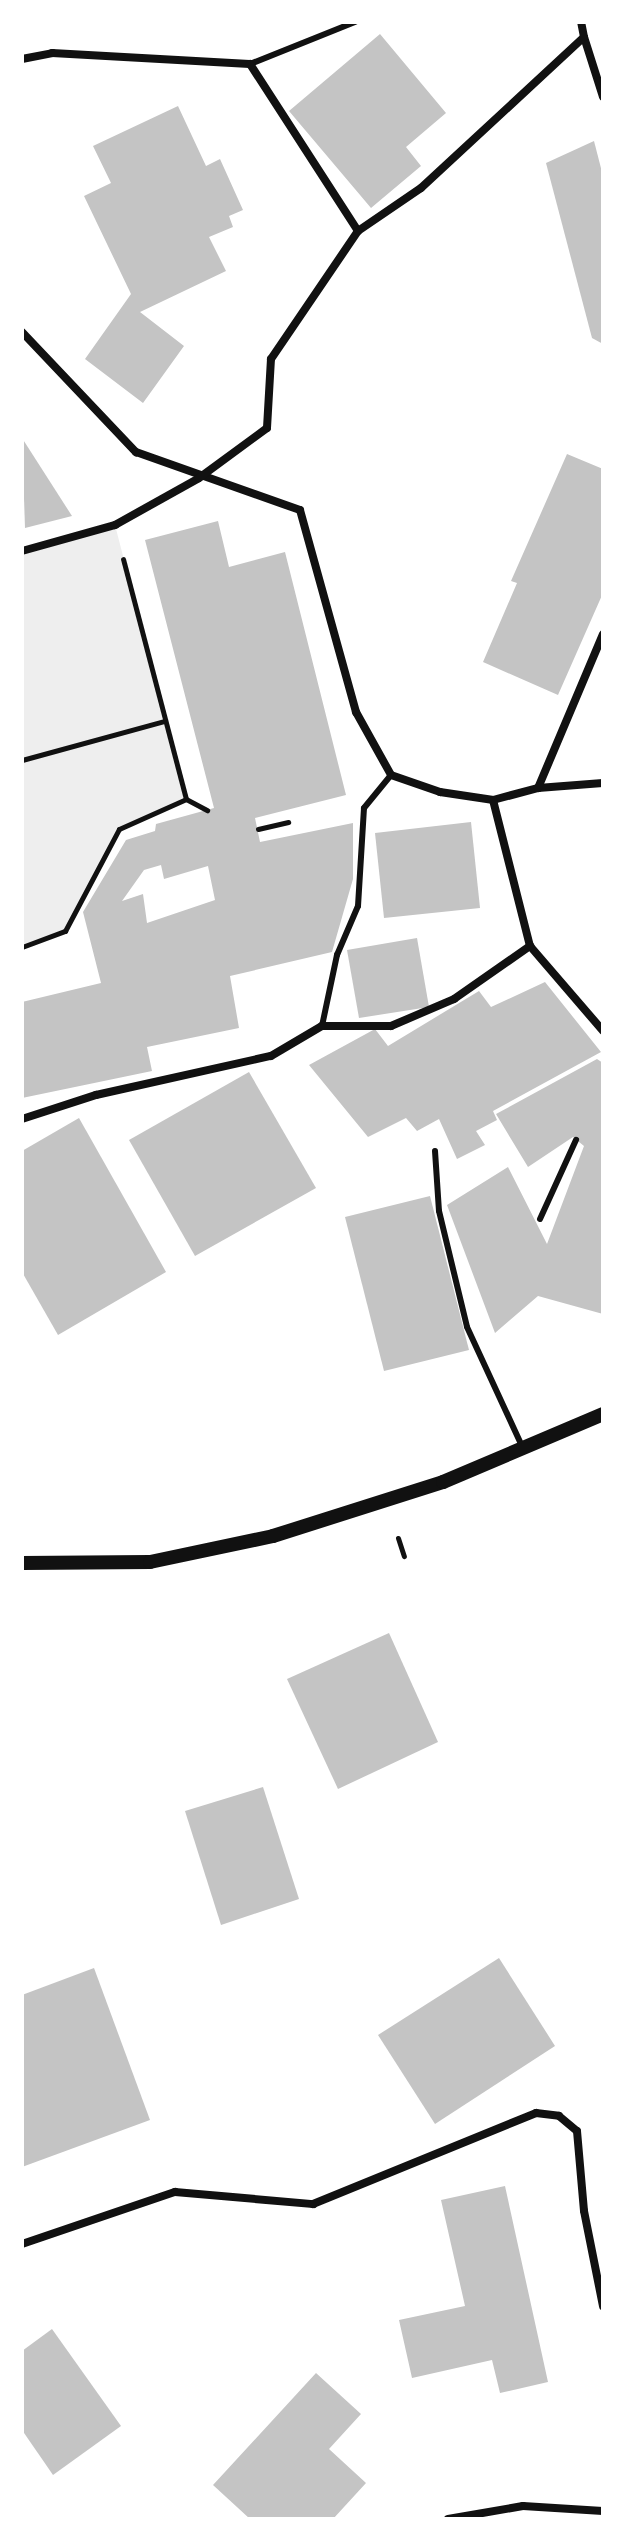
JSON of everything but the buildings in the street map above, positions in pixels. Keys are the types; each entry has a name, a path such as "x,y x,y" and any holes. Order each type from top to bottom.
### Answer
{"street":[{"path":"581,22 603,97"},
{"path":"22,551 115,525 199,478 267,428 271,359 358,231 421,188 584,37"},
{"path":"22,59 52,53 250,64 358,231"},
{"path":"22,332 136,452 199,478 300,510 356,712 391,775 440,792 493,800 538,788 603,783"},
{"path":"538,788 603,634"},
{"path":"493,800 530,946 603,1031"},
{"path":"22,1119 96,1095 271,1056 322,1026 391,1026 454,999 530,946"},
{"path":"22,1563 150,1562 273,1536 428,1487 524,1450 603,1414"},
{"path":"22,2244 175,2192 313,2204 536,2113 559,2116 577,2131 584,2211 603,2306"},
{"path":"448,2519 523,2506 603,2511"}],"lane":[{"path":"250,64 355,22"},
{"path":"322,1026 337,955 358,906 364,808 391,775"},
{"path":"540,1219 576,1140"},
{"path":"435,1151 439,1211 467,1327 524,1450"}],"path":[{"path":"115,525 186,799 207,810"},
{"path":"22,760 165,721"},
{"path":"22,947 65,931 119,829 186,799"},
{"path":"258,829 288,822"}],"shaded area":[{"path":"115,525 186,799 119,829 65,931 22,947 22,551"}]}
